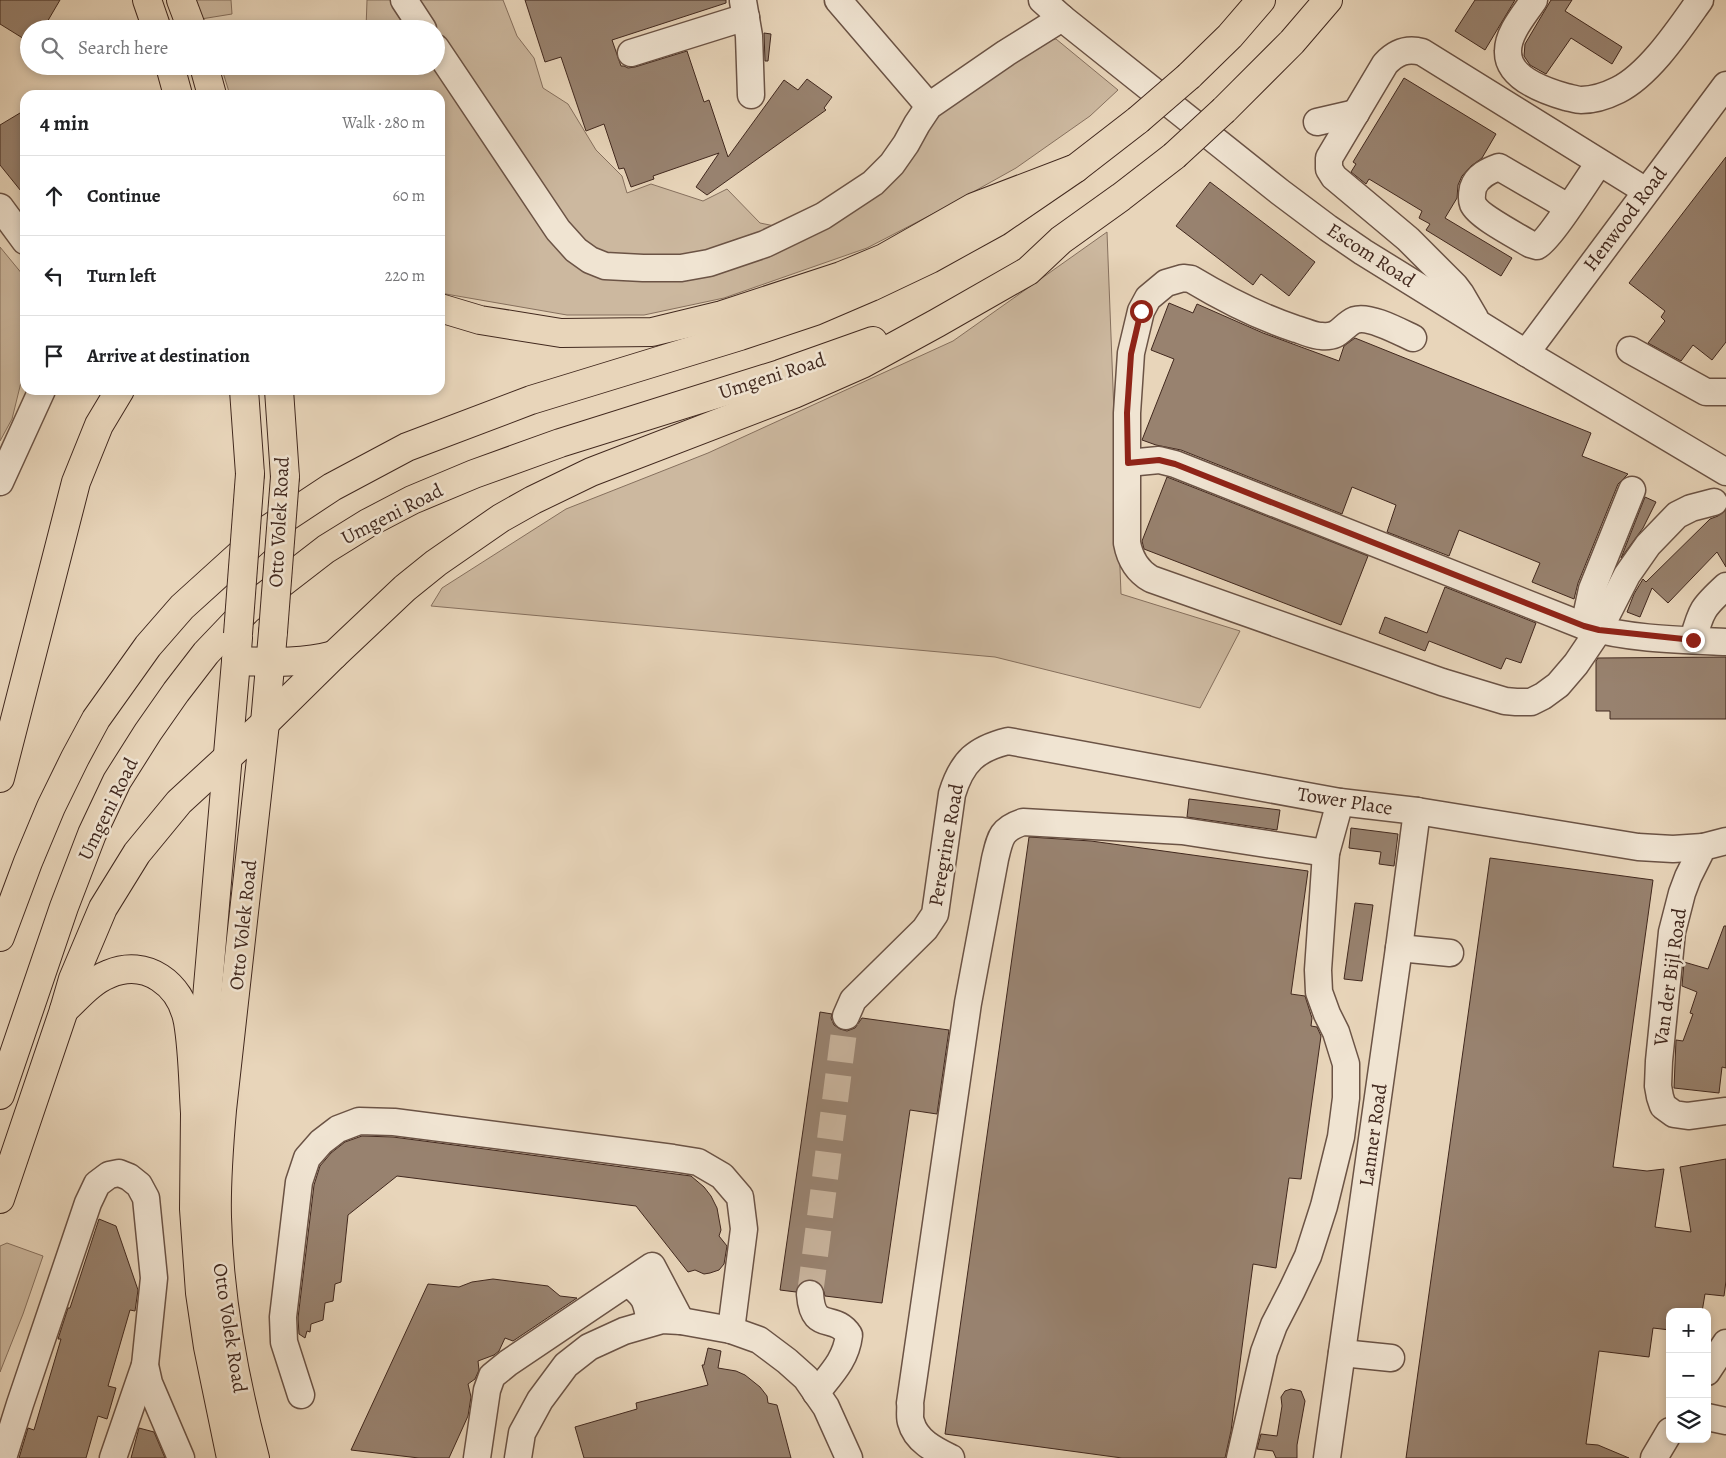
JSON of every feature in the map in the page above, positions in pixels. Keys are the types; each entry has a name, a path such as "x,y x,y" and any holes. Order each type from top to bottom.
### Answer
{"main road":[{"path":"147,0 155,20"},
{"path":"182,0 189,20"},
{"path":"0,936 51,807 96,719 148,646 182,606 267,530 332,487 407,447 531,400 740,336 815,310 871,287 930,259 997,222 1076,168 1138,120 1230,36 1261,0"},
{"path":"0,1199 73,979 103,908 137,853 179,802 265,723 405,588 459,546 501,518 533,500 591,472 794,394 862,364 1028,271 1061,240 1174,156 1224,110 1292,42 1328,0"},
{"path":"172,75 177,90"},
{"path":"206,75 211,90"},
{"path":"445,310 480,320 561,333 652,332 722,316 841,276 884,258 974,207 1076,168"},
{"name":"Umgeni Road","path":"0,1095 64,907 92,834 118,781 148,732 200,661 257,601 326,549 368,523 412,500 474,474 560,443 771,377 873,341 989,284 1061,240"},
{"path":"0,778 76,482 99,425 117,395"},
{"name":"Otto Volek Road","path":"231,1458 208,1347 200,1293 194,1209 195,1113 207,998 250,474 244,395"},
{"name":"Otto Volek Road","path":"255,1458 230,1352 223,1306 217,1206 222,1110 265,723 285,477 279,395"},
{"path":"236,661 309,661 334,655"},
{"path":"64,1010 95,981 110,973 137,969 150,972 166,981 180,997 188,1021 195,1113"}],"street":[{"path":"404,0 417,20"},
{"path":"838,0 929,106"},
{"name":"Escom Road","path":"1042,0 1062,18 1314,218 1363,252 1526,353 1722,464"},
{"path":"1534,0 1509,40 1508,57 1511,65 1516,72 1538,88 1581,100 1606,96 1634,79 1652,62 1676,34 1700,0"},
{"path":"631,53 745,8 751,95"},
{"path":"445,61 558,230 576,250 590,260 605,266 682,268 710,263 765,244 823,216 874,183 902,150 929,106 1062,18"},
{"path":"1479,324 1462,294 1455,286 1408,239 1331,174 1328,167 1329,158 1356,112 1385,64 1396,53 1413,49 1422,52 1646,191"},
{"name":"Henwood Road","path":"1526,353 1726,85"},
{"path":"1317,122 1356,112"},
{"path":"1568,207 1599,163"},
{"path":"0,207 20,234"},
{"path":"1413,338 1373,321 1361,319 1355,320 1341,332 1334,335 1319,336 1268,320 1248,311 1192,279 1183,278 1166,283 1144,304 1131,354 1127,413 1127,543 1129,554 1137,568 1151,579 1442,682 1516,702 1532,702 1558,685 1576,664 1592,628 1627,575 1662,528 1677,515 1691,508 1714,502"},
{"path":"1630,350 1706,392 1726,392"},
{"path":"0,482 40,395"},
{"path":"1128,463 1159,460 1175,464 1592,628 1726,642"},
{"path":"1592,628 1592,589 1632,490"},
{"path":"1693,640 1700,616 1706,604 1726,586"},
{"name":"Tower Place","path":"990,746 1008,741 1036,745 1340,802 1417,811 1638,846 1673,849 1715,844"},
{"name":"Peregrine Road","path":"846,1016 853,1000 925,928 935,914 952,794 958,775 970,760 990,746"},
{"path":"1240,1458 1264,1352 1274,1325 1308,1256 1324,1206 1341,1137 1346,1098 1346,1064 1336,1032 1319,992 1318,970 1326,853 1340,802"},
{"name":"Lanner Road","path":"1327,1458 1417,811"},
{"path":"951,1458 938,1452 921,1440 911,1422 910,1403 968,1003 995,858 1004,831 1012,825 1023,822 1182,831 1326,853"},
{"name":"Van der Bijl Road","path":"1715,844 1688,876 1672,932 1658,1086 1663,1106 1674,1114 1688,1116 1726,1111"},
{"path":"1399,948 1450,953"},
{"path":"300,1395 284,1342 283,1318 299,1182 307,1158 321,1142 338,1128 359,1121 394,1122 698,1162 722,1176 740,1197 744,1228 731,1330"},
{"path":"3,1458 88,1203 97,1184 109,1175 119,1173 129,1177 139,1185 146,1198 154,1278 145,1365 112,1458"},
{"path":"477,1458 486,1390 492,1376 508,1363 652,1266 681,1321"},
{"path":"628,1283 641,1293 646,1301 650,1322"},
{"path":"810,1294 811,1309 816,1316 845,1329 849,1335 847,1350 838,1366 816,1393"},
{"path":"518,1458 522,1433 540,1400 566,1365 590,1347 624,1331 662,1320 681,1321 731,1330 759,1340 806,1378 826,1407 849,1458"},
{"path":"1711,1366 1726,1343"},
{"path":"1342,1353 1391,1358"},
{"path":"145,1365 149,1384 181,1458"},
{"path":"1711,1418 1726,1421"},
{"path":"1654,1458 1666,1438"}],"shaded area":[{"path":"194,0 231,0 232,14 201,19"},
{"path":"367,0 503,0 517,36 534,58 543,88 568,104 596,150 622,176 627,193 651,184 703,201 727,189 760,223 794,230 823,216 917,124 1046,40 1056,39 1118,90 1090,116 1016,168 867,248 724,298 644,315 567,315 445,294 445,90 228,90 224,75 445,75 445,20 366,20"},
{"path":"1107,232 1121,594 1240,631 1200,708 995,657 431,606 442,588 566,509 708,453 953,341"},
{"path":"0,247 20,271 20,386 12,419 0,441"},
{"path":"7,1243 43,1256 0,1372 0,1246"}],"building":[{"path":"0,0 60,0 48,20 20,20 20,36 0,24"},
{"path":"525,0 726,0 726,3 612,40 621,66 628,68 687,51 704,102 709,100 728,157 784,80 798,90 807,79 832,97 824,108 826,110 707,195 696,187 719,153 653,176 654,179 631,187 624,168 619,169 604,124 586,131 561,57 545,62"},
{"path":"1475,0 1515,0 1485,50 1455,31"},
{"path":"1551,0 1572,0 1565,11 1622,47 1612,64 1571,38 1546,74 1530,65 1524,56 1525,44"},
{"path":"764,33 771,34 768,61 765,61"},
{"path":"1404,78 1496,134 1482,158 1462,176 1458,185 1457,198 1445,218 1512,258 1501,276 1426,230 1430,224 1419,218 1422,211 1369,179 1366,184 1351,172 1356,164 1353,162"},
{"path":"20,113 20,190 0,165 0,125"},
{"path":"1726,157 1726,342 1712,360 1693,345 1681,361 1648,343 1665,321 1661,317 1665,311 1629,283"},
{"path":"1210,182 1315,262 1289,296 1261,274 1253,285 1176,226"},
{"path":"1169,303 1193,313 1197,304 1263,333 1339,361 1344,346 1355,338 1591,433 1582,456 1628,474 1618,484 1578,583 1574,599 1532,582 1540,563 1459,530 1449,556 1387,532 1396,505 1352,487 1342,514 1181,450 1142,440 1174,359 1151,350"},
{"path":"1167,477 1368,556 1341,625 1144,549 1142,541"},
{"path":"1645,497 1656,502 1643,528 1621,558"},
{"path":"1726,510 1726,567 1717,552 1668,603 1652,588 1640,617 1627,612 1634,594 1643,579 1646,582 1710,519"},
{"path":"1445,587 1536,623 1521,663 1506,658 1501,669 1429,641 1425,651 1379,633 1385,617 1427,633"},
{"path":"1726,657 1726,719 1610,719 1610,711 1596,711 1596,661 1598,658"},
{"path":"1189,799 1280,810 1277,830 1187,817"},
{"path":"1351,828 1398,834 1394,866 1379,864 1381,852 1349,848"},
{"path":"1029,837 1091,841 1308,871 1291,994 1305,996 1312,1018 1311,1026 1317,1027 1321,1036 1301,1179 1289,1178 1276,1268 1253,1264 1231,1431 1225,1458 1122,1458 945,1434"},
{"path":"1490,858 1653,880 1613,1167 1647,1171 1664,1169 1655,1227 1691,1232 1680,1167 1726,1159 1726,1281 1724,1296 1705,1294 1703,1308 1666,1308 1666,1330 1653,1328 1649,1357 1599,1351 1586,1444 1598,1445 1629,1458 1406,1458"},
{"path":"1355,903 1373,905 1362,981 1344,979"},
{"path":"1724,926 1726,926 1726,1068 1722,1067 1719,1093 1674,1088 1676,1040 1683,1041 1693,1014 1690,1013 1697,992 1682,986 1684,962 1708,969"},
{"path":"820,1012 832,1014 831,1018 834,1025 847,1031 855,1028 862,1018 949,1030 937,1114 910,1110 882,1303 825,1296 822,1285 815,1280 807,1279 801,1282 796,1292 780,1290"},
{"path":"362,1136 393,1137 691,1176 704,1187 717,1208 721,1230 719,1236 727,1246 724,1264 719,1270 710,1273 704,1274 695,1270 688,1272 636,1206 397,1176 348,1215 341,1282 335,1284 333,1301 325,1303 323,1320 311,1324 310,1332 307,1331 305,1338 299,1334 298,1318 314,1185 320,1166 331,1153 345,1142"},
{"path":"99,1219 116,1226 138,1290 135,1311 130,1310 108,1386 116,1388 107,1419 98,1416 86,1458 19,1458 28,1428 34,1430 61,1339 58,1339"},
{"path":"493,1279 548,1286 560,1296 577,1298 513,1341 505,1338 499,1351 478,1361 479,1370 475,1379 468,1384 471,1397 468,1416 449,1458 419,1458 351,1450 428,1284 459,1287 472,1282"},
{"path":"708,1348 721,1351 718,1368 736,1371 745,1375 760,1387 767,1396 768,1403 777,1405 791,1458 584,1458 575,1427 637,1409 636,1403 708,1385 702,1365 704,1365"},
{"path":"1291,1389 1301,1391 1305,1401 1297,1445 1297,1458 1276,1458 1273,1451 1257,1449 1261,1434 1277,1436 1282,1406 1281,1397 1285,1391"},
{"path":"139,1428 154,1432 165,1458 131,1458"}],"tunnel":[{"path":"810,1294 846,1016"}],"route":[{"path":"1141,311 1131,354 1127,413 1128,463 1159,460 1175,464 1584,626 1599,630 1693,640"}]}
